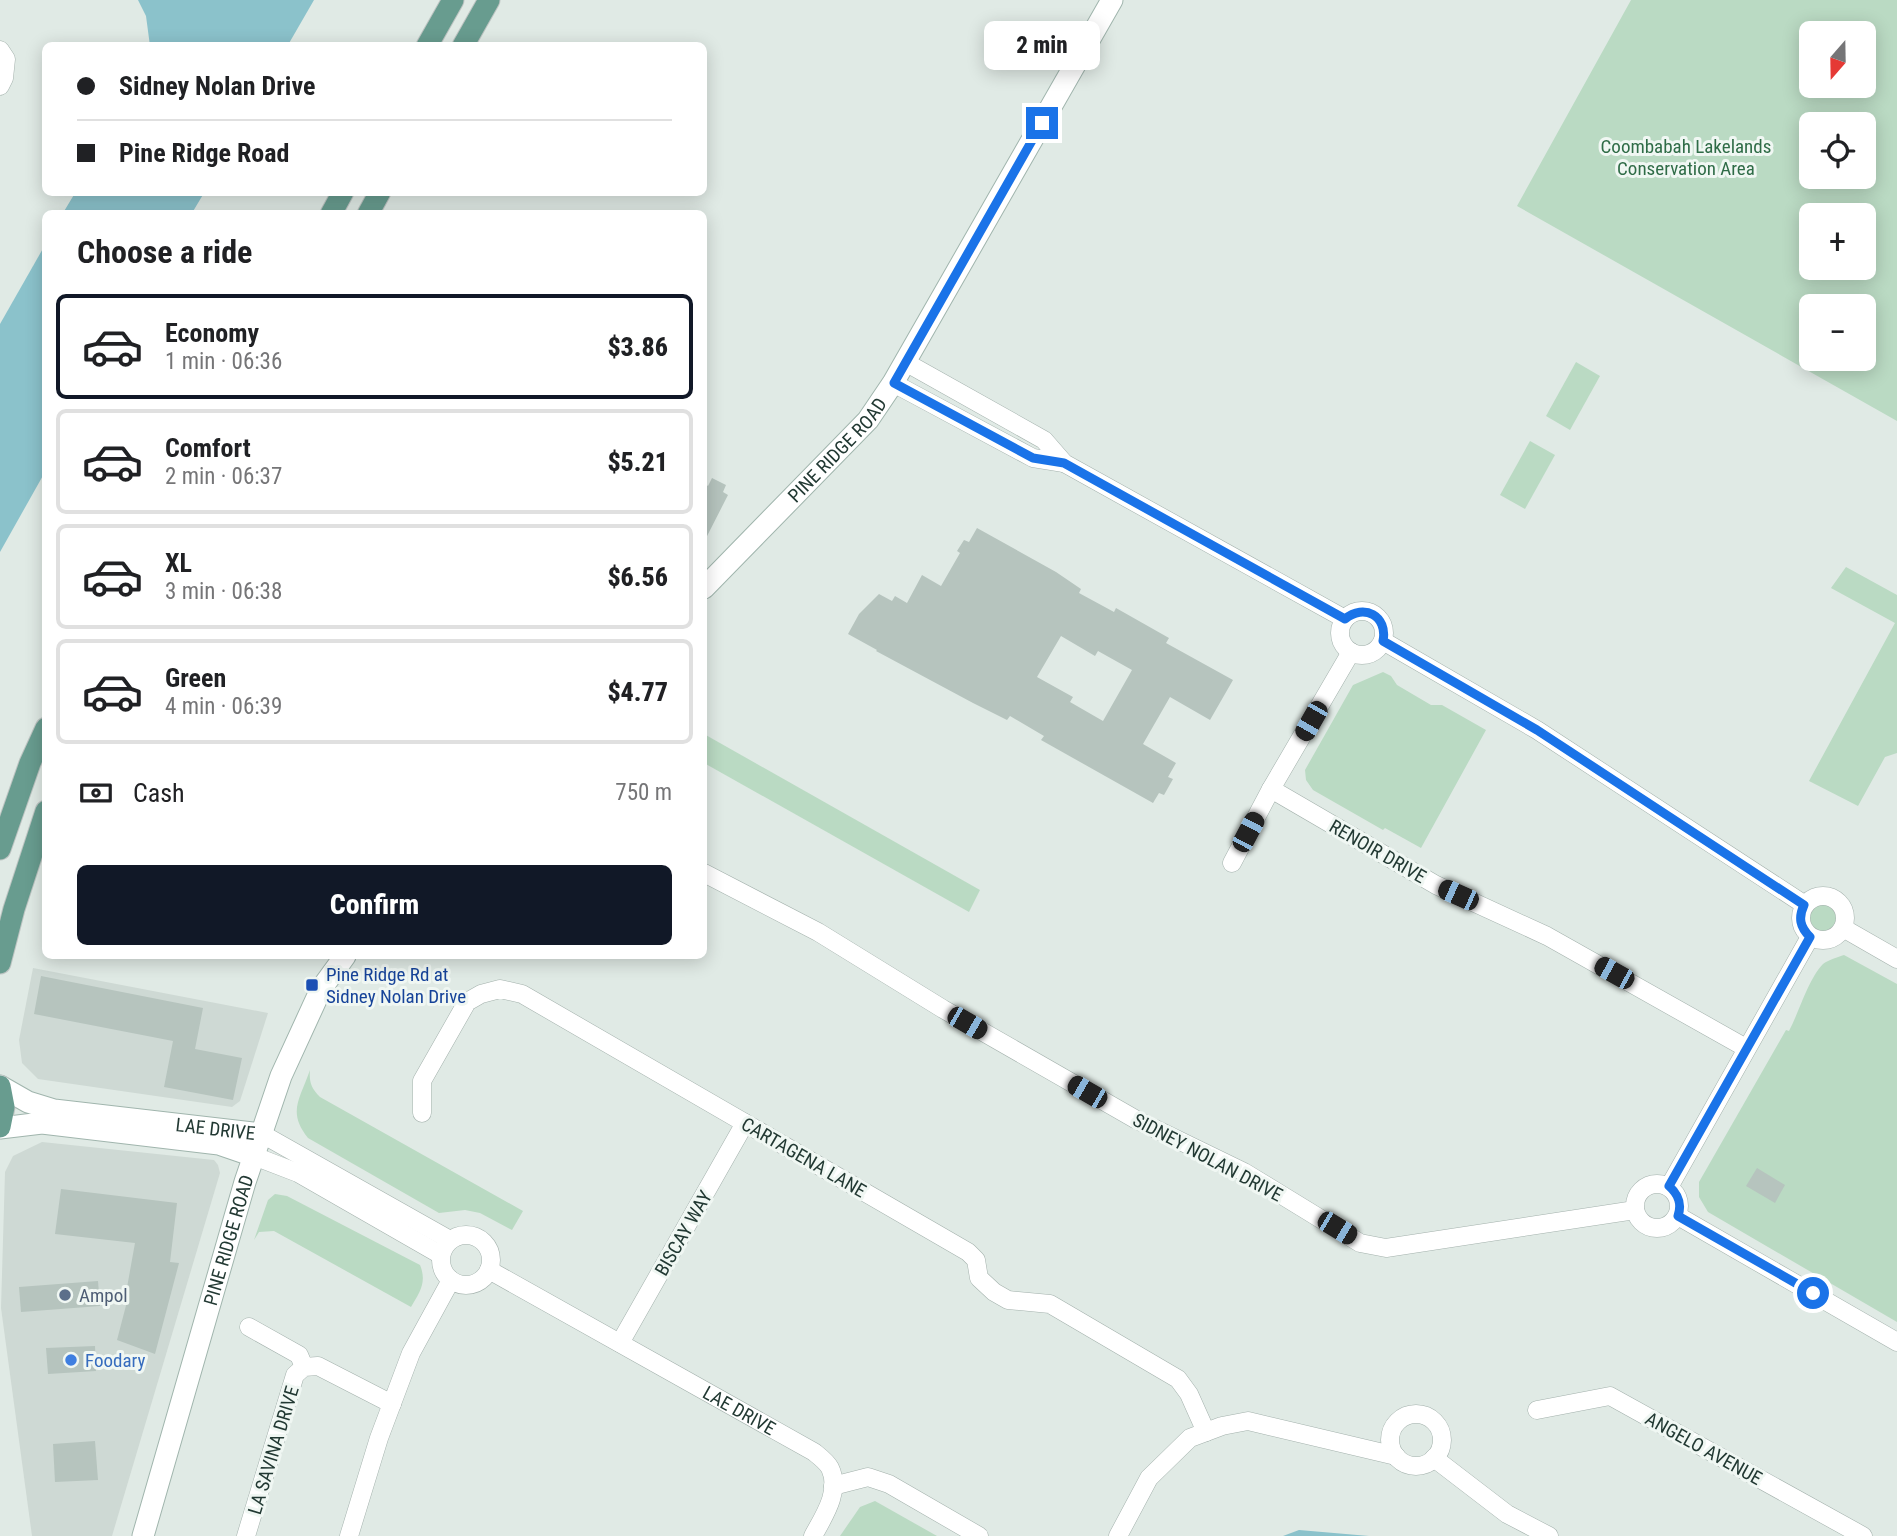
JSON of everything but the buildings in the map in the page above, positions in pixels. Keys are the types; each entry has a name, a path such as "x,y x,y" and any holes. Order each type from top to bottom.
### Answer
{"main road":[{"path":"429,42 453,0"},
{"path":"465,42 489,0"},
{"path":"0,849 30,762 42,736"},
{"path":"0,963 23,878 42,823"},
{"path":"0,1086 4,1107 0,1127"}],"street":[{"name":"PINE RIDGE ROAD","path":"707,585 868,421 894,383 1112,0"},
{"path":"0,50 6,59 4,78 0,86"},
{"path":"905,362 1044,440 1064,463"},
{"path":"894,383 1033,458 1064,463 1345,619"},
{"path":"1356,612 1370,612 1384,627 1383,641 1370,654 1357,655 1351,652 1342,641 1341,626 1345,619 1356,612"},
{"path":"1383,641 1537,730 1804,905"},
{"path":"1232,863 1271,789 1351,652"},
{"name":"RENOIR DRIVE","path":"1271,789 1436,885 1547,936 1746,1048"},
{"name":"SIDNEY NOLAN DRIVE","path":"707,875 818,932 943,1009 1135,1119 1244,1172 1360,1243 1386,1248 1635,1210"},
{"path":"1816,897 1837,901 1844,914 1843,928 1832,938 1817,940 1810,937 1801,926 1800,918 1804,905 1816,897"},
{"path":"1843,928 1897,959"},
{"path":"1669,1186 1810,937"},
{"name":"PINE RIDGE ROAD","path":"143,1536 254,1156 281,1076 321,989 343,959"},
{"name":"CARTAGENA LANE","path":"422,1113 422,1081 467,1002 481,994 499,989 522,994 968,1252 976,1260 979,1278 994,1292 1009,1300 1050,1304 1178,1379 1189,1394 1206,1432"},
{"name":"LAE DRIVE","path":"0,1086 28,1102 54,1110 262,1134 445,1248"},
{"name":"LAE DRIVE","path":"0,1127 42,1123 207,1142 298,1173 445,1248"},
{"name":"BISCAY WAY","path":"620,1343 746,1123"},
{"path":"1647,1186 1669,1186 1678,1196 1680,1210 1668,1226 1654,1228 1642,1222 1635,1210 1637,1196 1647,1186"},
{"path":"1678,1216 1897,1342"},
{"path":"465,1235 481,1240 491,1253 489,1270 472,1284 465,1285 451,1280 443,1269 445,1248 465,1235"},
{"name":"LAE DRIVE","path":"489,1270 814,1452 830,1467 833,1486"},
{"path":"349,1536 379,1438 411,1353 451,1280"},
{"name":"LA SAVINA DRIVE","path":"249,1327 299,1356 304,1367"},
{"name":"LA SAVINA DRIVE","path":"246,1536 295,1375 304,1367 318,1366 392,1404"},
{"name":"ANGELO AVENUE","path":"1537,1410 1610,1396 1863,1536"},
{"path":"1118,1536 1149,1478 1191,1438 1222,1426 1248,1421 1396,1456 1411,1465 1427,1463 1434,1458 1442,1443 1441,1434 1432,1419 1424,1415 1407,1416 1394,1427 1391,1443 1396,1456"},
{"path":"1346,1443 1391,1435"},
{"path":"1434,1458 1507,1514 1549,1536"},
{"path":"813,1536 830,1506 833,1486 867,1477 889,1484 979,1536"}],"shaded area":[{"path":"33,968 268,1013 240,1101 232,1107 38,1079 22,1063 19,1040"},
{"path":"42,1142 214,1160 220,1173 112,1536 32,1536 1,1308 5,1172 13,1156"}],"green space":[{"name":"Coombabah Lakelands Conservation Area","path":"1631,0 1897,0 1897,421 1809,371 1876,371 1876,294 1799,294 1799,366 1517,206"},
{"path":"1576,362 1600,376 1570,430 1546,416"},
{"path":"1530,441 1555,455 1525,509 1500,495"},
{"path":"1846,567 1897,595 1897,753 1885,757 1858,806 1809,781 1895,623 1831,588"},
{"path":"1383,672 1391,676 1397,685 1431,705 1442,705 1486,730 1421,848 1385,828 1383,830 1313,790 1306,780 1305,770 1353,685"},
{"path":"707,736 980,890 969,912 707,765"},
{"path":"1822,902 1833,907 1838,918 1833,929 1822,934 1811,929 1806,918 1811,907"},
{"path":"1844,955 1897,984 1897,1322 1708,1212 1699,1197 1699,1182 1786,1030 1789,1031 1813,978 1823,964"},
{"path":"310,1070 311,1085 320,1097 523,1211 512,1230 480,1213 465,1210 439,1213 308,1138 298,1120 297,1105"},
{"path":"275,1194 287,1196 420,1265 423,1282 411,1307 274,1231 259,1232 254,1240 268,1200"},
{"path":"875,1501 937,1536 840,1536 860,1507"}],"water":[{"path":"138,0 314,0 290,42 149,42 146,16"},
{"path":"73,196 202,196 194,210 65,210"},
{"path":"42,250 42,477 0,552 0,324"},
{"path":"1299,1530 1369,1536 1283,1536"}],"place":[{"name":"Pine Ridge Rd at Sidney Nolan Drive","path":"312,985"},
{"name":"Ampol","path":"65,1295"},
{"name":"Foodary","path":"71,1360"}],"route":[{"path":"1042,123 894,383 1033,458 1064,463 1345,619 1356,612 1370,612 1384,627 1383,641 1537,730 1804,905 1800,918 1801,926 1810,937 1669,1186 1678,1196 1678,1216 1813,1293"}]}
